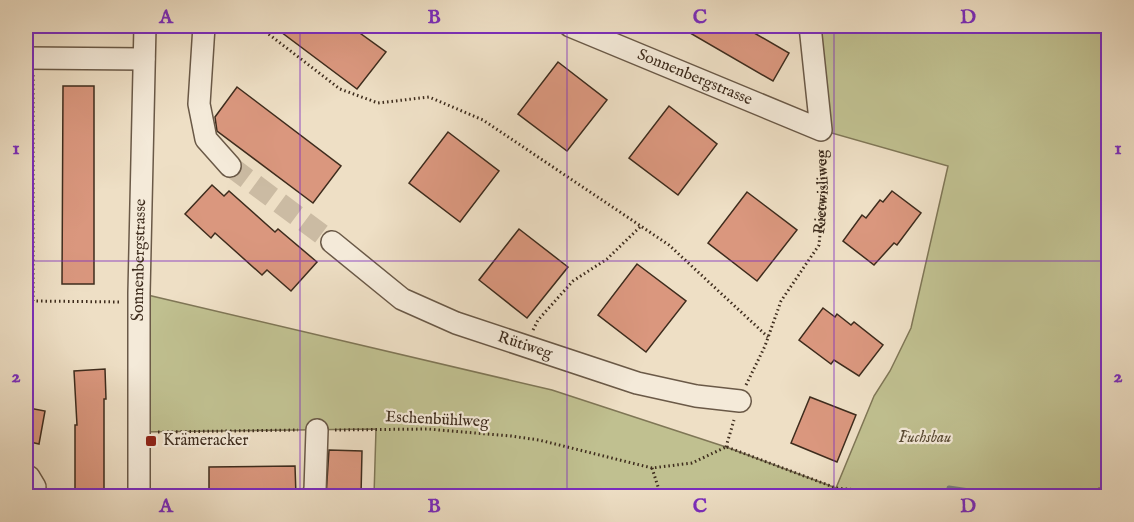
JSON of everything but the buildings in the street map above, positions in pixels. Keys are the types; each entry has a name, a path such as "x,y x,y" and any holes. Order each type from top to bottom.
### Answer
{"street":[{"name":"Sonnenbergstrasse","path":"139,496 139,282 145,26"},
{"path":"204,26 199,104 206,139 230,166"},
{"name":"Sonnenbergstrasse","path":"570,26 821,130"},
{"name":"Rietwisliweg","path":"810,26 821,130"},
{"path":"29,63 144,59"},
{"name":"Rütiweg","path":"332,243 402,299 456,323 637,383 696,396 740,401"},
{"path":"312,496 315,490 317,430"},
{"path":"26,477 29,477 35,487 34,496"}],"path":[{"path":"258,26 340,89 378,103 429,97 483,120 669,245 768,337"},
{"path":"29,63 33,301 126,302"},
{"name":"Rietwisliweg","path":"726,447 740,401 781,301 819,244 824,190 821,130"},
{"path":"525,346 538,320 573,281 607,258 642,226"},
{"name":"Eschenbühlweg","path":"138,432 428,429 511,436 584,450 652,468 692,463 726,447"},
{"path":"726,447 836,488 918,496"},
{"path":"652,468 661,496"},
{"path":"1087,496 1108,484"}],"green space":[{"name":"Fuchsbau","path":"810,26 1108,26 1108,496 374,496 376,429 138,432 139,293 552,390 726,447 836,488 874,396 890,371 911,328 948,166 821,130"}],"waterway":[{"path":"949,488 1003,496"}],"tunnel":[{"path":"230,166 332,242"}],"place":[{"name":"Krämeracker","path":"151,441"}]}
